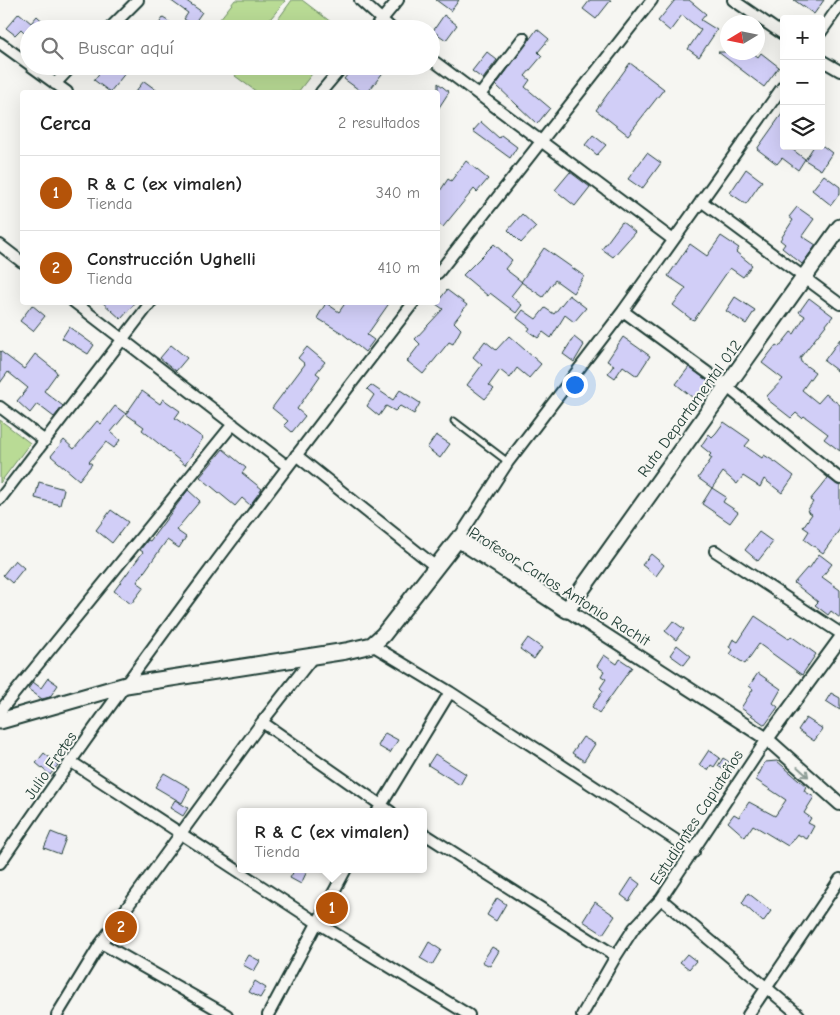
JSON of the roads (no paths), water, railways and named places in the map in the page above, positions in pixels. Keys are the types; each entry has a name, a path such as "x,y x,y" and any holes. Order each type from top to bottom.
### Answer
{"main road":[{"name":"Ruta Departamental 012","path":"567,610 840,227"},
{"name":"Profesor Carlos Antonio Rachit","path":"372,645 383,635 458,539 567,610"},
{"path":"0,721 126,685 313,657 372,645"}],"street":[{"path":"119,20 138,0"},
{"path":"360,0 374,20"},
{"path":"382,20 398,0"},
{"path":"440,270 652,0"},
{"path":"732,0 780,32"},
{"path":"825,26 840,5"},
{"path":"480,95 523,38"},
{"path":"0,43 20,58"},
{"path":"825,63 840,72"},
{"path":"440,66 672,240"},
{"path":"43,75 64,90"},
{"path":"55,84 64,75"},
{"path":"323,90 335,75"},
{"path":"458,539 508,462 623,311 780,91"},
{"path":"701,201 840,304"},
{"path":"0,245 20,260"},
{"path":"78,305 287,466"},
{"path":"0,499 149,305"},
{"name":"Julio Fretes","path":"0,863 70,761 287,466 412,305"},
{"path":"623,311 726,386 840,479"},
{"path":"0,408 45,441"},
{"path":"0,711 233,424"},
{"path":"296,455 436,567"},
{"path":"715,552 840,633"},
{"name":"Profesor Carlos Antonio Rachit","path":"567,610 767,739 840,804"},
{"name":"Estudiantes Capiateños","path":"582,1015 634,928 661,899 694,852 767,739 840,639"},
{"path":"372,645 450,692 694,852"},
{"path":"57,1015 102,943 262,722 313,657"},
{"path":"380,808 450,692"},
{"path":"262,722 378,808"},
{"path":"70,761 237,869"},
{"path":"427,836 616,956"},
{"path":"243,873 316,922 469,1015"},
{"path":"268,1015 344,873"},
{"path":"748,1015 840,879"},
{"path":"661,899 799,1015"},
{"path":"102,943 227,1015"}],"lane":[{"path":"454,422 508,462"}],"place":[{"name":"R & C (ex vimalen)","path":"332,908"},
{"name":"Construcción Ughelli","path":"121,927"}]}
